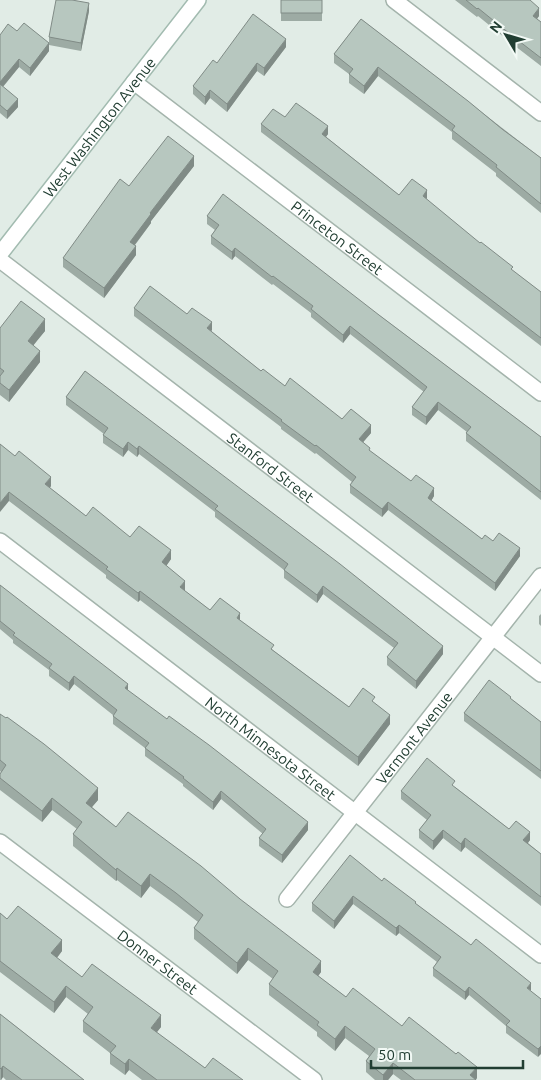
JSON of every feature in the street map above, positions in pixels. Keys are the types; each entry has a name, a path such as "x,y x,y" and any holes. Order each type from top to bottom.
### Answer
{"street":[{"name":"West Washington Avenue","path":"0,254 198,0"},
{"path":"394,0 541,113"},
{"name":"Princeton Street","path":"134,82 541,394"},
{"name":"Stanford Street","path":"0,260 541,674"},
{"name":"North Minnesota Street","path":"0,541 541,955"},
{"name":"Vermont Avenue","path":"287,898 541,576"},
{"name":"Donner Street","path":"0,842 314,1080"}],"building":[{"path":"56,0 89,3 81,43 49,37"},
{"path":"281,0 322,0 322,13 281,13"},
{"path":"466,0 530,0 539,8 533,16 541,22 541,58 478,8"},
{"path":"253,14 286,39 264,68 257,63 227,104 210,90 205,97 193,86 213,60 217,63"},
{"path":"361,19 541,158 541,204 496,167 497,165 452,130 455,126 378,67 364,86 349,74 353,69 334,54"},
{"path":"24,23 49,43 30,68 19,59 0,82 0,35 8,24 17,31"},
{"path":"0,84 18,99 7,111 0,105"},
{"path":"296,103 328,126 322,134 399,195 412,179 427,190 423,196 480,243 513,267 511,269 541,292 541,338 261,124 273,109 285,117"},
{"path":"168,136 194,156 130,242 136,246 104,288 63,258 120,179 129,186"},
{"path":"223,194 541,437 541,492 466,433 471,427 438,402 426,417 412,407 427,387 350,326 343,335 311,309 313,306 273,276 235,248 232,252 211,236 219,225 207,216"},
{"path":"150,286 187,314 192,308 212,322 207,328 261,371 263,369 285,386 290,378 342,419 351,409 371,425 359,439 370,448 369,450 411,481 416,475 434,488 428,498 482,539 485,535 493,541 499,533 520,548 495,583 388,502 382,509 350,485 356,477 134,308"},
{"path":"21,301 45,319 28,341 40,351 9,390 0,383 0,376 4,371 0,368 0,328"},
{"path":"85,371 340,564 443,646 416,681 387,657 398,643 323,586 317,595 284,570 288,564 215,509 218,506 139,446 137,449 128,442 123,449 103,435 108,428 66,397"},
{"path":"0,444 15,456 19,451 51,477 45,484 86,516 93,507 130,537 139,526 171,550 162,562 185,581 180,587 210,610 220,598 240,613 237,618 274,645 271,649 349,707 363,688 375,697 372,701 390,715 358,757 140,591 138,593 106,569 108,567 9,492 0,503"},
{"path":"0,585 128,684 125,688 167,719 169,716 209,745 308,822 282,855 259,838 266,829 221,791 213,802 184,777 145,748 149,743 113,716 117,710 74,676 69,683 49,668 52,664 13,635 15,633 0,621"},
{"path":"489,680 541,722 541,771 464,713"},
{"path":"0,714 44,744 98,788 86,803 116,827 128,812 201,866 240,899 321,961 313,972 346,997 353,988 402,1026 409,1017 456,1054 458,1052 477,1067 470,1075 476,1080 415,1080 393,1063 383,1075 366,1061 375,1049 345,1026 335,1039 317,1025 319,1022 269,984 278,971 248,948 237,963 194,928 203,915 176,893 150,874 141,886 117,868 116,870 73,834 82,822 52,798 42,811 0,778 0,774 6,765 0,760"},
{"path":"427,758 455,781 452,785 509,829 516,821 530,832 523,840 541,854 541,897 465,838 461,844 443,830 433,841 419,830 431,815 401,791"},
{"path":"350,855 382,881 384,878 471,945 476,939 531,983 527,988 541,999 541,1046 538,1049 506,1025 510,1021 469,987 465,992 433,968 441,957 399,925 396,928 353,896 334,921 312,903"},
{"path":"18,906 62,940 51,953 82,977 92,964 161,1015 151,1028 205,1068 213,1058 243,1080 157,1080 129,1059 125,1064 110,1053 116,1046 83,1021 93,1007 66,986 54,1002 0,961 0,913 7,919"},
{"path":"0,1014 84,1080 22,1080 3,1066 1,1069"}]}
